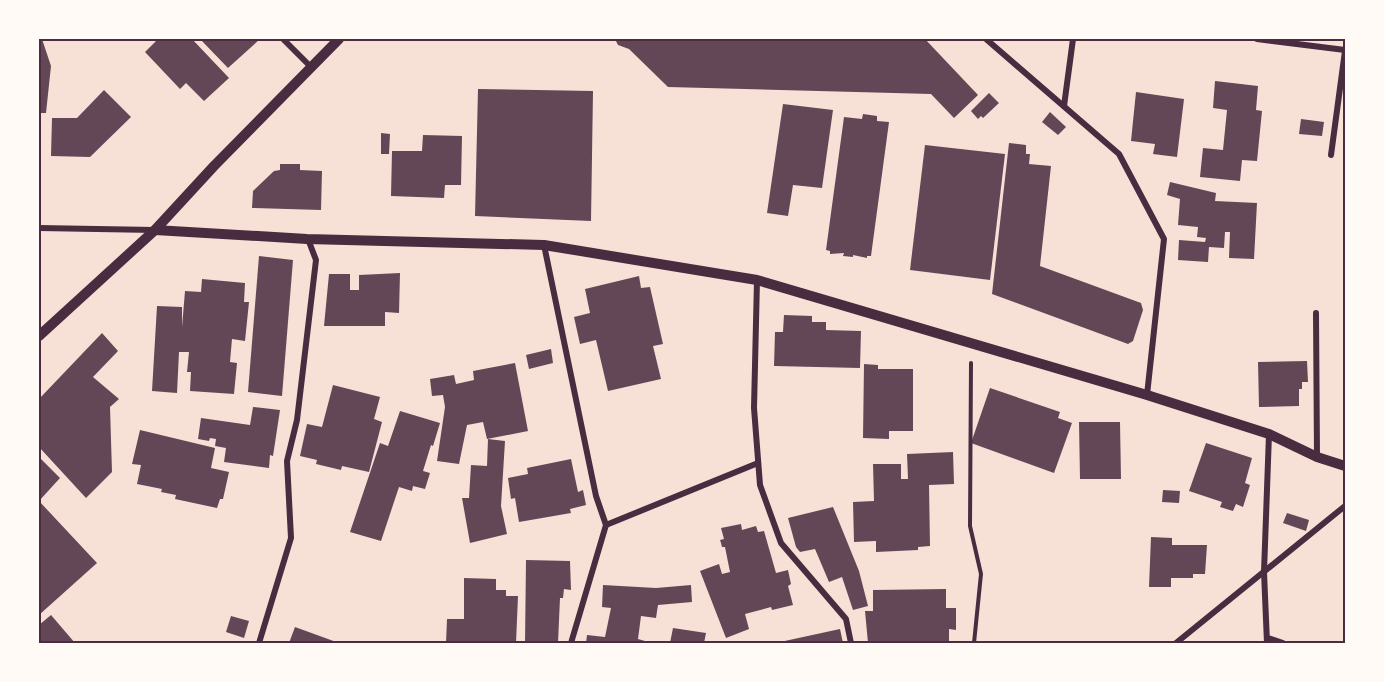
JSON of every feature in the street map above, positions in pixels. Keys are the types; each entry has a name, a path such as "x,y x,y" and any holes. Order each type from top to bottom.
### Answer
{"street":[{"path":"283,39 311,67"},
{"path":"39,336 154,230 339,39"},
{"path":"986,39 1119,154 1164,239 1147,395"},
{"path":"1064,106 1073,39"},
{"path":"1262,39 1345,51 1331,155"},
{"path":"1331,49 1332,39"},
{"path":"39,228 154,230 307,239 544,245 757,280 1147,395 1269,434 1317,457 1345,465"},
{"path":"259,643 291,538 287,460 297,420 316,260 307,239"},
{"path":"544,245 596,496 606,525 571,643"},
{"path":"757,280 754,408 760,485 781,543 846,619 851,643"},
{"path":"1316,313 1317,457"},
{"path":"1269,434 1264,572 1268,641 1283,643"},
{"path":"606,525 758,462"},
{"path":"1176,643 1345,506"}],"path":[{"path":"972,343 970,526 981,574 974,643"}],"building":[{"path":"39,39 42,39 51,66 46,113 39,113"},
{"path":"158,39 192,39 229,78 204,101 186,83 180,89 145,52"},
{"path":"200,39 260,39 228,68"},
{"path":"615,39 925,39 978,95 954,118 931,94 668,87 629,49 618,45"},
{"path":"1215,81 1258,86 1256,110 1262,111 1257,161 1242,160 1240,181 1200,177 1203,148 1223,150 1227,110 1213,108"},
{"path":"478,89 593,91 591,221 475,216"},
{"path":"104,90 131,117 90,157 51,156 52,118 77,118"},
{"path":"1136,92 1184,99 1177,157 1153,154 1155,144 1131,141"},
{"path":"989,93 999,103 983,118 981,116 978,119 971,111"},
{"path":"783,104 833,110 822,188 793,185 788,216 767,213"},
{"path":"1050,112 1066,127 1058,135 1042,122"},
{"path":"863,114 877,116 877,121 889,122 871,256 867,258 853,255 853,257 843,256 844,253 830,254 830,251 826,250 844,117 862,119"},
{"path":"1301,119 1324,122 1322,136 1299,134"},
{"path":"381,133 390,134 389,154 381,154"},
{"path":"423,135 462,136 461,185 445,185 444,198 391,196 392,151 422,151"},
{"path":"1009,143 1026,145 1026,154 1030,154 1029,164 1051,166 1040,266 1141,303 1143,310 1133,341 1128,344 992,294"},
{"path":"925,145 1005,154 990,280 910,270"},
{"path":"280,164 300,164 300,170 322,171 321,210 252,208 253,191 274,171 280,170"},
{"path":"1170,182 1216,193 1215,201 1257,203 1254,259 1229,258 1230,232 1225,232 1224,248 1209,247 1208,262 1178,260 1179,240 1205,242 1206,238 1197,237 1198,227 1178,225 1180,199 1167,195"},
{"path":"259,256 293,260 282,396 248,392"},
{"path":"400,273 399,313 385,312 385,326 324,326 329,274 350,274 350,290 359,290 359,275"},
{"path":"639,276 641,288 650,287 663,344 653,346 661,379 608,391 596,340 580,344 574,317 590,313 585,289"},
{"path":"202,279 245,283 244,302 249,302 245,341 232,339 230,362 237,363 234,394 190,391 191,372 187,372 189,352 179,352 177,393 152,391 157,306 182,307 182,327 185,291 201,292"},
{"path":"784,315 812,316 812,322 826,322 826,330 861,331 860,368 774,366 775,332 783,332"},
{"path":"102,333 118,351 93,377 119,399 110,407 112,472 86,498 39,447 39,399"},
{"path":"551,349 553,363 529,369 526,355"},
{"path":"1307,361 1308,382 1302,382 1302,389 1299,389 1299,406 1259,407 1258,362"},
{"path":"515,363 528,431 487,439 483,422 467,425 459,464 437,461 445,407 443,395 432,396 430,379 454,375 456,384 474,380 473,371"},
{"path":"864,364 878,365 878,369 913,369 913,431 889,431 889,439 863,438"},
{"path":"333,385 380,397 374,419 382,422 369,472 342,466 341,470 316,464 317,460 300,456 307,424 322,427"},
{"path":"990,388 1060,412 1058,418 1072,423 1054,473 971,443"},
{"path":"253,407 280,410 269,468 224,462 226,448 215,446 216,439 210,438 209,441 198,439 201,418 250,425"},
{"path":"400,411 440,423 423,471 430,473 425,489 413,486 412,491 399,487 381,541 350,532 380,443 388,446"},
{"path":"1079,422 1120,422 1121,479 1080,479"},
{"path":"140,430 215,448 211,468 229,472 223,499 220,499 217,508 175,499 176,495 161,492 162,489 137,484 141,465 132,464"},
{"path":"488,439 505,441 501,506 507,534 470,543 462,498 469,498 471,465 487,466"},
{"path":"1206,443 1252,458 1245,483 1250,485 1243,507 1236,504 1233,511 1220,507 1222,502 1189,491"},
{"path":"953,452 954,484 929,485 930,546 918,547 918,550 876,552 876,541 854,542 853,502 874,501 873,464 901,464 901,479 908,479 907,454"},
{"path":"39,457 60,478 39,501"},
{"path":"571,459 578,492 583,490 586,505 570,509 571,513 519,522 515,498 511,499 508,478 528,474 527,468"},
{"path":"1163,490 1180,491 1179,503 1162,502"},
{"path":"39,501 97,563 39,615"},
{"path":"833,507 859,571 868,606 853,610 842,577 829,582 815,549 800,552 796,547 788,518"},
{"path":"1287,513 1309,520 1306,531 1283,523"},
{"path":"741,524 742,530 756,526 758,532 764,531 776,573 788,570 791,584 788,586 793,605 772,610 771,607 745,614 749,629 726,638 700,571 719,564 722,574 730,572 725,547 722,547 720,540 724,539 721,528"},
{"path":"1151,537 1172,538 1172,545 1207,545 1205,574 1193,574 1193,578 1171,578 1171,587 1149,587"},
{"path":"526,560 570,561 571,590 564,589 563,598 560,598 558,643 525,643"},
{"path":"464,578 496,579 496,590 506,590 506,596 518,596 516,643 446,643 447,619 464,619"},
{"path":"603,585 656,588 691,585 692,602 658,605 656,618 641,616 638,639 652,643 586,643 587,635 605,637 611,608 602,607"},
{"path":"946,589 946,608 956,608 956,630 949,629 949,643 892,641 892,643 868,643 865,611 873,611 873,590"},
{"path":"51,615 75,643 39,643 39,625"},
{"path":"231,616 249,621 244,638 226,632"},
{"path":"295,627 339,643 289,643"},
{"path":"673,628 706,633 704,643 670,643"},
{"path":"840,629 843,643 780,643 780,642"}]}
